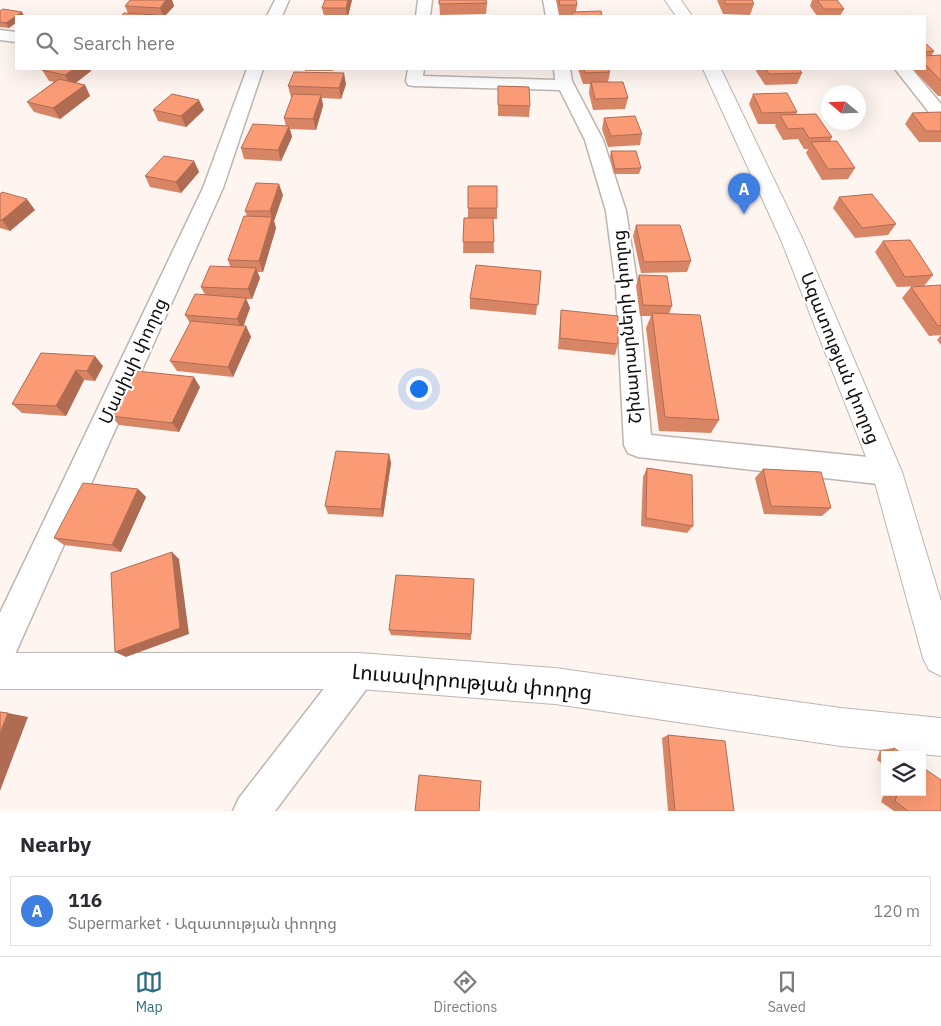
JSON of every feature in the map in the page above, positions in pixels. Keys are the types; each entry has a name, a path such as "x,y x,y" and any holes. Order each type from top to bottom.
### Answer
{"street":[{"path":"275,15 282,0"},
{"path":"423,15 425,0"},
{"path":"550,0 553,15"},
{"path":"673,0 683,15"},
{"path":"0,34 15,37"},
{"name":"Մասիսի փողոց","path":"0,649 212,188 248,70"},
{"path":"416,70 414,81 564,77"},
{"name":"Ազատության փողոց","path":"712,70 792,240 887,472 941,658"},
{"path":"904,70 941,116"},
{"name":"Շինարարների փողոց","path":"564,77 594,140 616,211 627,288 638,445 887,472"},
{"name":"Լուսավորության փողոց","path":"0,671 359,671 555,686 841,727 941,737"},
{"path":"252,811 359,671"}],"building":[{"path":"130,0 166,0 160,8 125,6"},
{"path":"325,0 348,0 346,8 322,8"},
{"path":"439,0 486,0 487,3 439,4"},
{"path":"559,0 576,0 577,5 560,5"},
{"path":"724,0 752,0 754,4 726,4"},
{"path":"817,0 837,0 844,9 824,9"},
{"path":"3,9 22,12 6,23 0,22 0,11"},
{"path":"601,11 602,15 573,15 572,12"},
{"path":"124,13 156,15 122,15"},
{"path":"926,44 934,51 926,52"},
{"path":"941,55 941,81 926,65 926,56"},
{"path":"42,70 72,70 65,75"},
{"path":"584,70 609,70 610,72 585,73"},
{"path":"767,70 800,70 802,73 769,74"},
{"path":"294,72 344,73 339,88 288,86"},
{"path":"59,79 85,85 53,108 27,102"},
{"path":"591,82 623,82 628,98 595,99"},
{"path":"498,86 529,87 530,106 498,105"},
{"path":"787,93 797,112 762,113 753,94"},
{"path":"172,94 199,100 181,116 153,110"},
{"path":"293,94 321,95 313,119 284,118"},
{"path":"941,112 941,131 926,131 912,113"},
{"path":"816,114 821,121 821,130 827,130 832,137 809,138 803,128 788,129 780,115"},
{"path":"635,116 642,134 611,136 604,118"},
{"path":"253,124 289,126 278,150 241,148"},
{"path":"837,141 855,168 828,169 811,142"},
{"path":"611,151 636,151 641,168 615,169"},
{"path":"164,156 194,161 176,182 145,176"},
{"path":"256,183 279,184 270,211 245,211"},
{"path":"468,186 497,186 497,208 468,208"},
{"path":"2,192 27,199 0,220 0,194"},
{"path":"872,194 896,224 862,228 839,197"},
{"path":"244,216 272,217 259,261 228,260"},
{"path":"464,218 493,218 494,242 463,242"},
{"path":"636,225 680,225 691,261 644,262"},
{"path":"910,240 933,275 905,277 883,241"},
{"path":"476,265 541,271 538,305 470,298"},
{"path":"210,266 256,268 248,289 201,287"},
{"path":"639,275 667,276 672,306 643,305"},
{"path":"941,285 941,325 938,326 911,287"},
{"path":"195,294 246,298 237,319 185,315"},
{"path":"561,310 618,316 618,344 560,338"},
{"path":"652,313 700,315 719,420 665,417"},
{"path":"191,321 246,326 228,367 170,361"},
{"path":"41,353 95,356 87,371 76,370 56,406 12,404"},
{"path":"136,371 194,377 172,423 111,416"},
{"path":"336,451 389,454 381,509 325,506"},
{"path":"647,468 692,475 693,526 646,518"},
{"path":"763,469 821,472 831,508 771,506"},
{"path":"83,483 138,489 112,545 54,538"},
{"path":"172,552 180,628 115,652 111,573"},
{"path":"396,575 474,579 471,634 389,630"},
{"path":"0,712 8,713 0,733"},
{"path":"668,735 725,741 734,811 675,811"},
{"path":"926,770 941,780 941,811 908,811 895,801 897,796 926,796"},
{"path":"419,775 481,781 479,811 415,811"}],"place":[{"name":"116","path":"744,214"}]}
